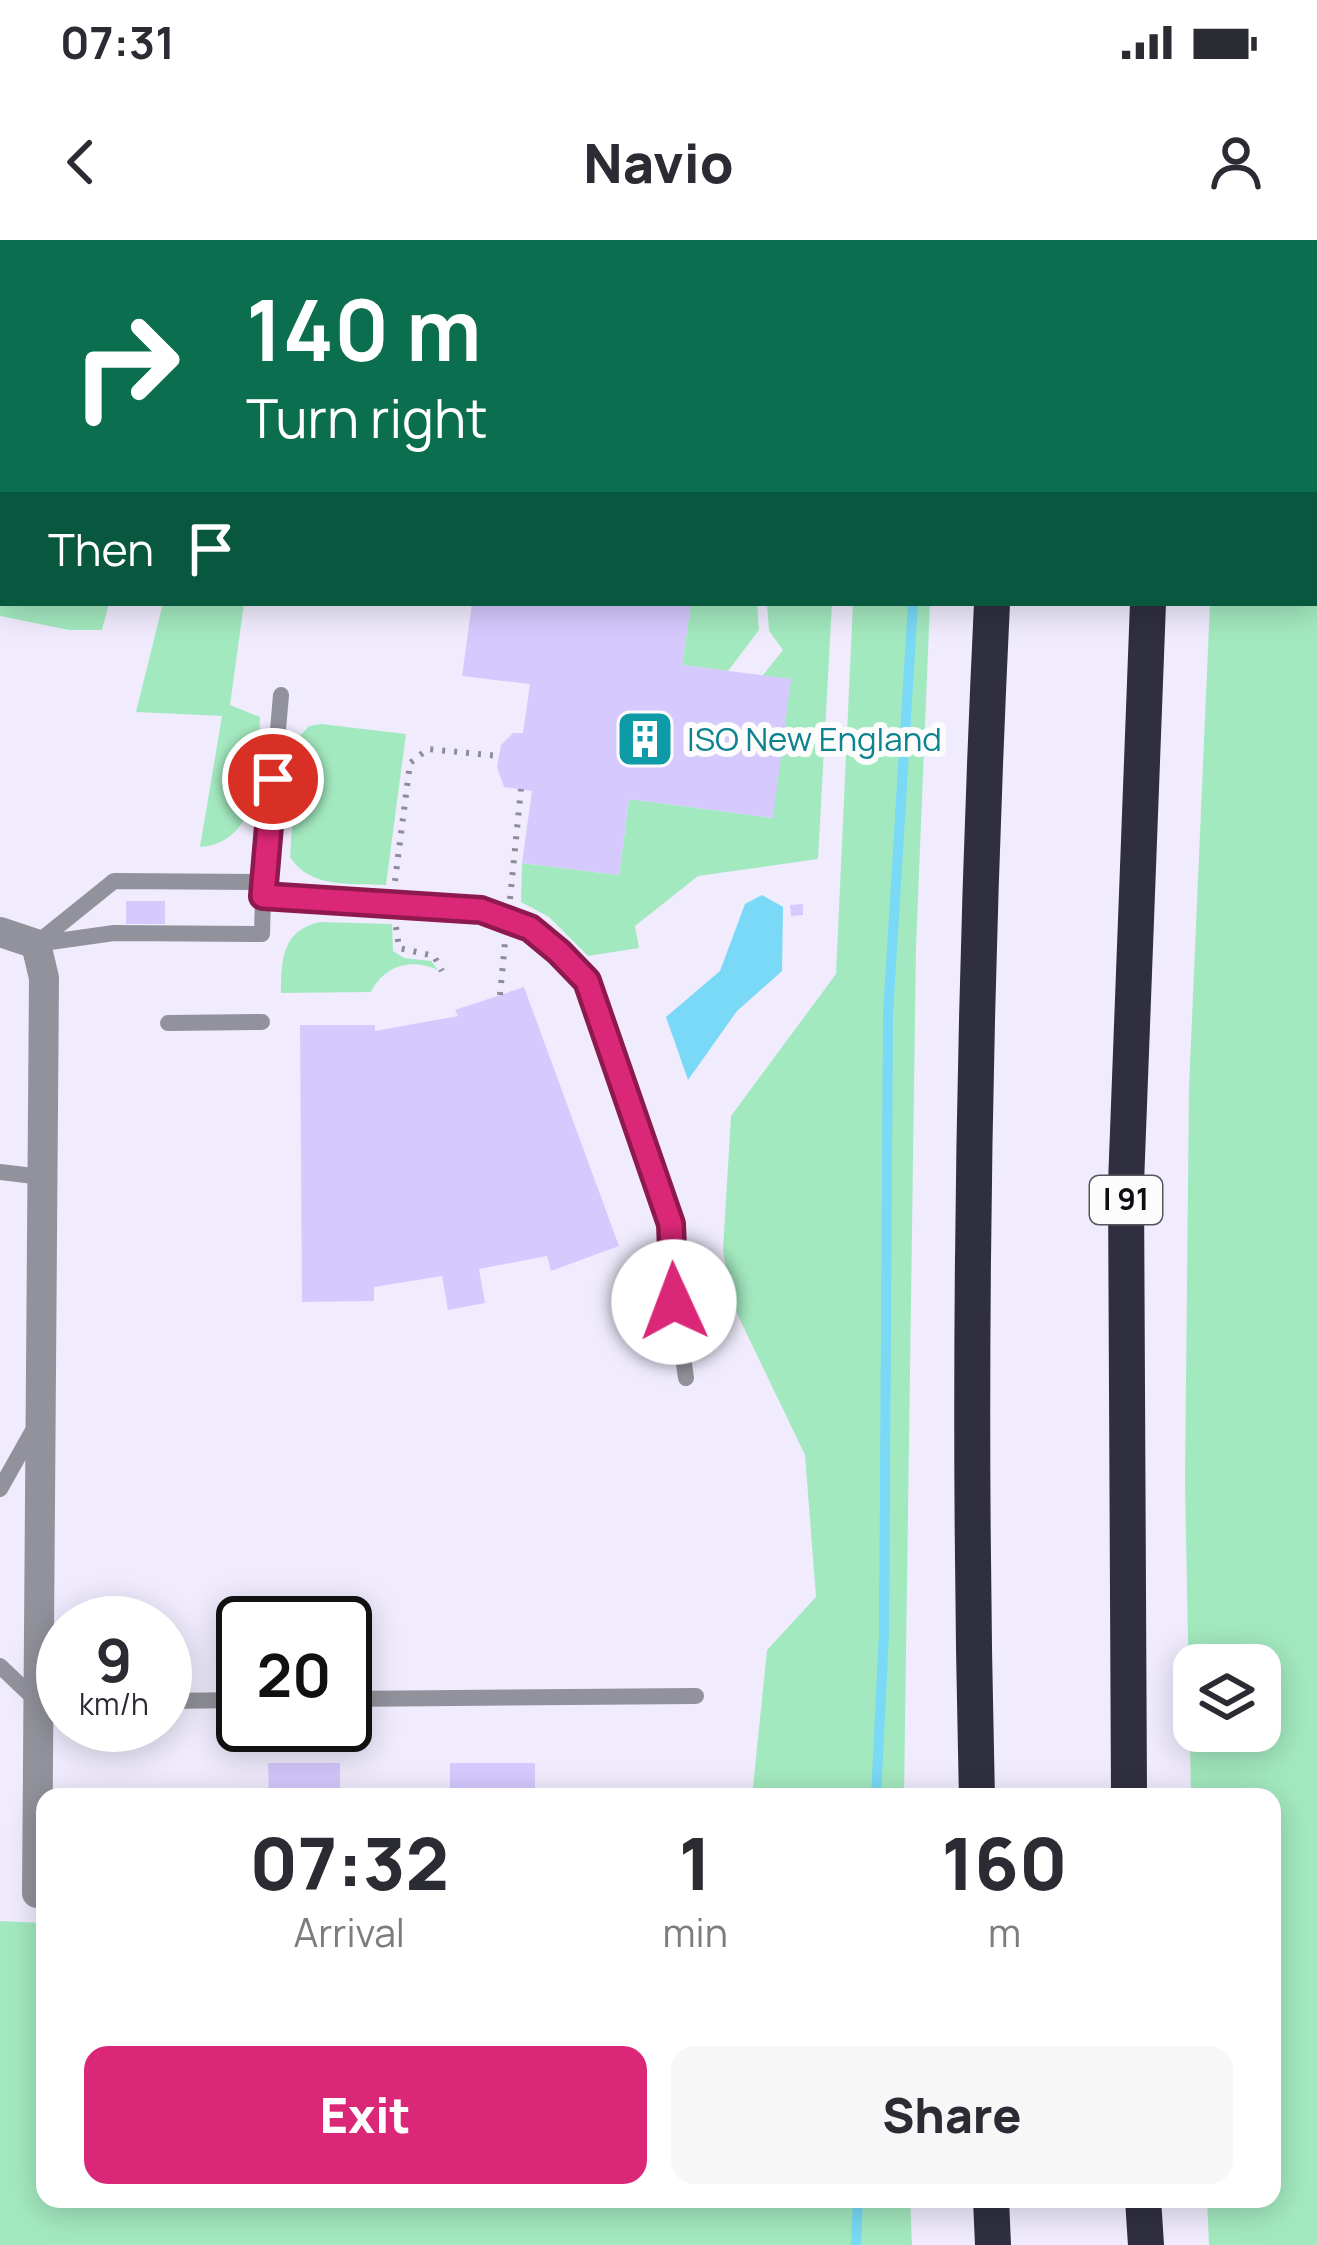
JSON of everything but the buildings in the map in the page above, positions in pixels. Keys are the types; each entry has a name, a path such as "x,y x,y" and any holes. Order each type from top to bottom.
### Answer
{"highway":[{"path":"977,1788 971,1376 975,1065 992,606"},
{"name":"I 91","path":"1130,1788 1127,1160 1148,606"},
{"path":"991,2208 993,2245"},
{"path":"1144,2208 1146,2245"}],"street":[{"path":"0,932 36,944 44,978 42,1414 48,1596"},
{"path":"45,1788 47,1752"}],"lane":[{"path":"36,944 114,933 262,934 281,695"},
{"path":"36,944 114,881 264,889 481,910 530,928 587,981 671,1224 674,1302 686,1378"},
{"path":"168,1023 262,1022"},
{"path":"0,1172 42,1177"},
{"path":"0,1490 42,1414"},
{"path":"0,1666 36,1691"},
{"path":"372,1699 696,1696"}],"path":[{"path":"394,886 410,763 428,749 499,756"},
{"path":"396,924 399,948 434,956 442,970"}],"green space":[{"path":"0,606 108,606 102,630 69,630 0,616"},
{"path":"162,606 244,606 230,705 260,717 252,798 235,831 220,842 200,847 222,716 136,712"},
{"path":"691,606 757,606 759,630 728,671 682,665"},
{"path":"767,606 832,606 818,859 698,876 635,926 639,948 588,956 549,917 521,902 522,863 619,875 629,799 773,818 763,675 783,650 769,631"},
{"path":"853,606 930,606 916,947 904,1788 753,1788 767,1650 816,1597 805,1455 731,1301 723,1250 731,1116 836,974"},
{"path":"1210,606 1317,606 1317,2245 1209,2245 1207,2208 1281,2208 1281,1788 1191,1788 1190,1752 1281,1752 1281,1644 1188,1644 1189,1087"},
{"path":"309,726 406,734 386,885 320,879 290,857 298,738"},
{"path":"321,922 392,924 393,951 404,958 431,961 438,970 400,966 384,975 371,992 281,993 283,958 291,939"},
{"path":"0,1921 36,1923 36,2208 910,2208 912,2245 0,2245"}],"water":[{"path":"762,895 783,907 782,971 737,1011 688,1080 666,1017 720,971 745,904"}],"waterway":[{"path":"876,1788 884,1634 888,1015 913,606"},
{"path":"856,2245 858,2208"}],"place":[{"name":"ISO New England","path":"645,739"}],"route":[{"path":"273,779 263,896 481,910 530,928 587,981 671,1224 674,1302"}]}
